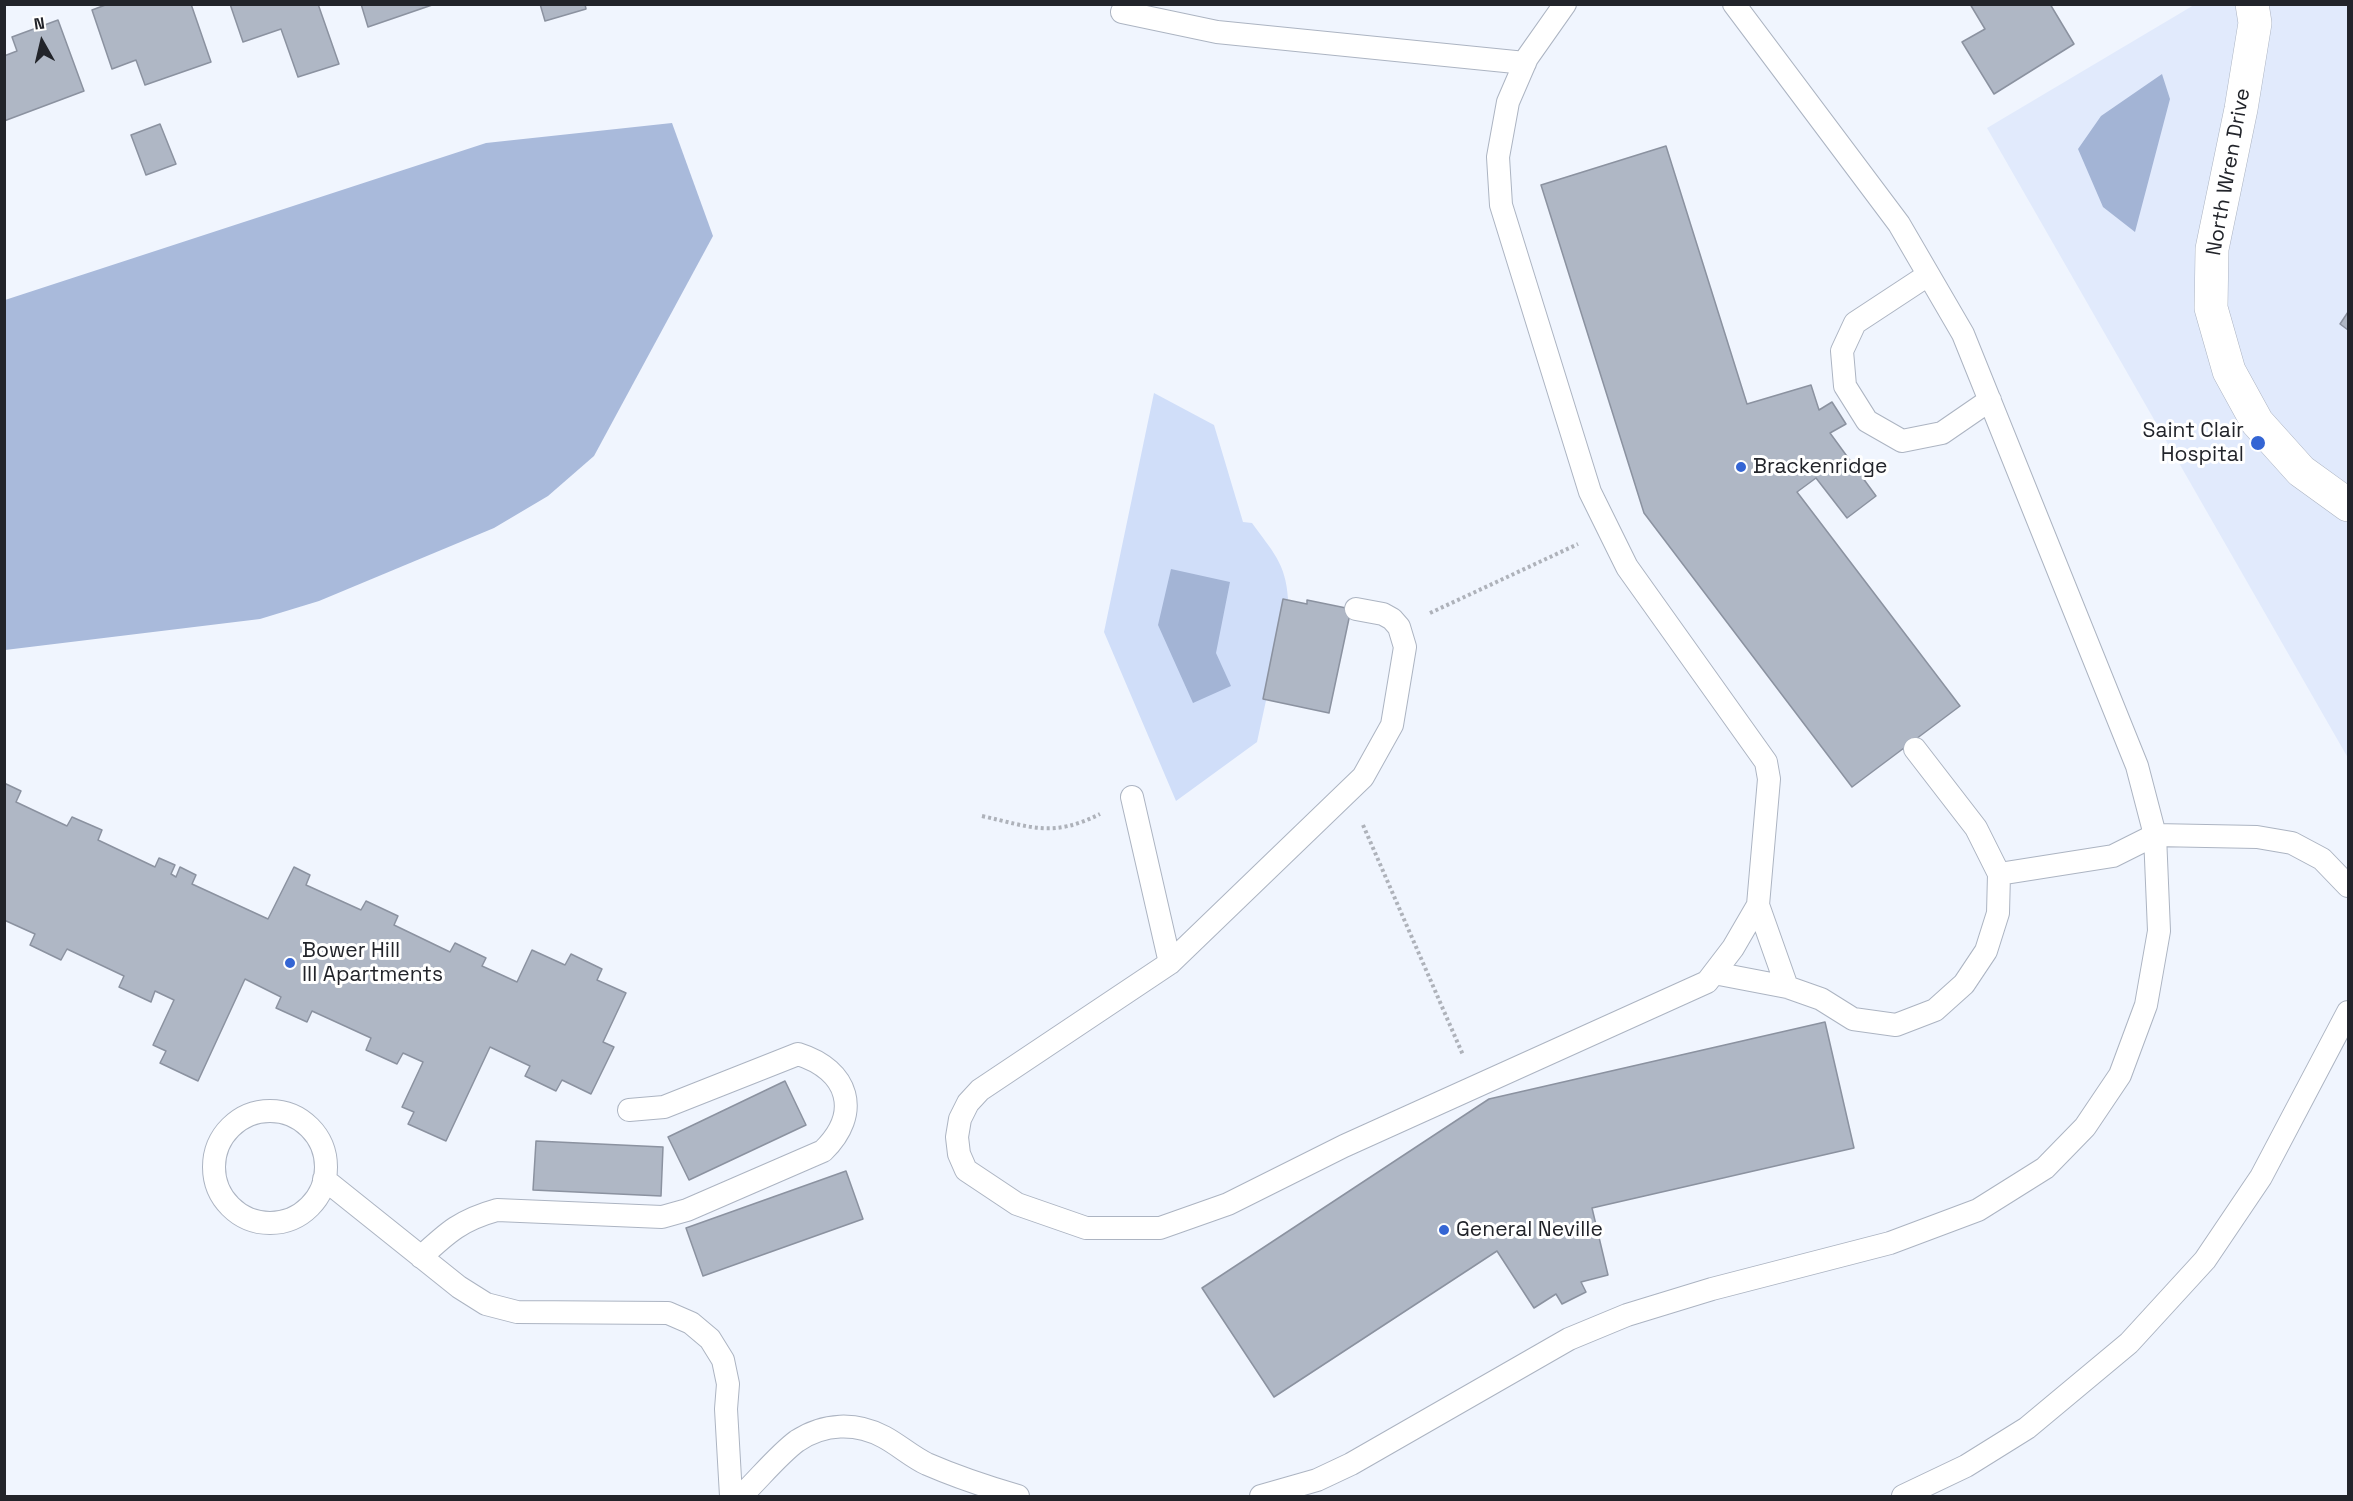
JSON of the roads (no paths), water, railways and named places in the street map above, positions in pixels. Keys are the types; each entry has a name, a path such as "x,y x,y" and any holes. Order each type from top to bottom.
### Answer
{"street":[{"name":"North Wren Drive","path":"2252,4 2255,23 2212,249 2211,308 2229,371 2257,422 2301,471 2349,505"}],"lane":[{"path":"1565,4 1525,63 1508,102 1498,157 1501,205 1590,492 1627,567 1766,762 1769,779 1758,905 1787,987"},
{"path":"1261,1497 1317,1479 1351,1464 1569,1339 1627,1315 1712,1289 1890,1243 1978,1210 2045,1168 2085,1127 2120,1075 2146,1005 2159,932 2155,835 2137,766 1963,334 1899,224 1734,4"},
{"path":"1122,12 1217,32 1525,63"},
{"path":"1928,275 1855,323 1842,351 1845,386 1867,421 1902,441 1942,433 1990,400"},
{"path":"1356,609 1383,614 1399,627 1405,647 1392,725 1363,777 1170,963 980,1090 968,1103 960,1119 957,1137 959,1154 966,1170 1017,1204 1086,1228 1160,1228 1228,1204 1344,1146 1707,982 1733,948 1758,905"},
{"path":"1713,973 1787,987 1821,999 1853,1019 1896,1025 1935,1010 1964,984 1986,951 1998,913 1999,874 1976,828 1915,749"},
{"path":"1132,797 1170,963"},
{"path":"1999,874 2113,856 2155,835 2257,837 2292,843 2322,859 2349,886"},
{"path":"1903,1497 1966,1466 2027,1428 2129,1343 2205,1260 2261,1177 2349,1012"},
{"path":"421,1257 451,1229 473,1217 497,1210 662,1217 687,1210 824,1151 840,1130 844,1121 846,1103 841,1085 831,1070 816,1060 798,1054 664,1107 629,1110"},
{"path":"272,1111 294,1116 312,1130 323,1149 326,1170 324,1179 321,1192 307,1209 288,1220 266,1223 245,1218 227,1205 216,1186 213,1164 218,1143 232,1125 251,1114 272,1111"},
{"path":"324,1179 459,1287 486,1304 517,1312 668,1313 691,1323 710,1339 723,1360 728,1384 726,1409 731,1497"},
{"path":"741,1497 796,1442 816,1431 839,1426 862,1428 883,1436 925,1462 974,1483 1018,1497"}],"place":[{"name":"Saint Clair Hospital","path":"2258,443"},
{"name":"Brackenridge","path":"1741,467"},
{"name":"Bower Hill III Apartments","path":"290,963"},
{"name":"General Neville","path":"1444,1230"}]}
